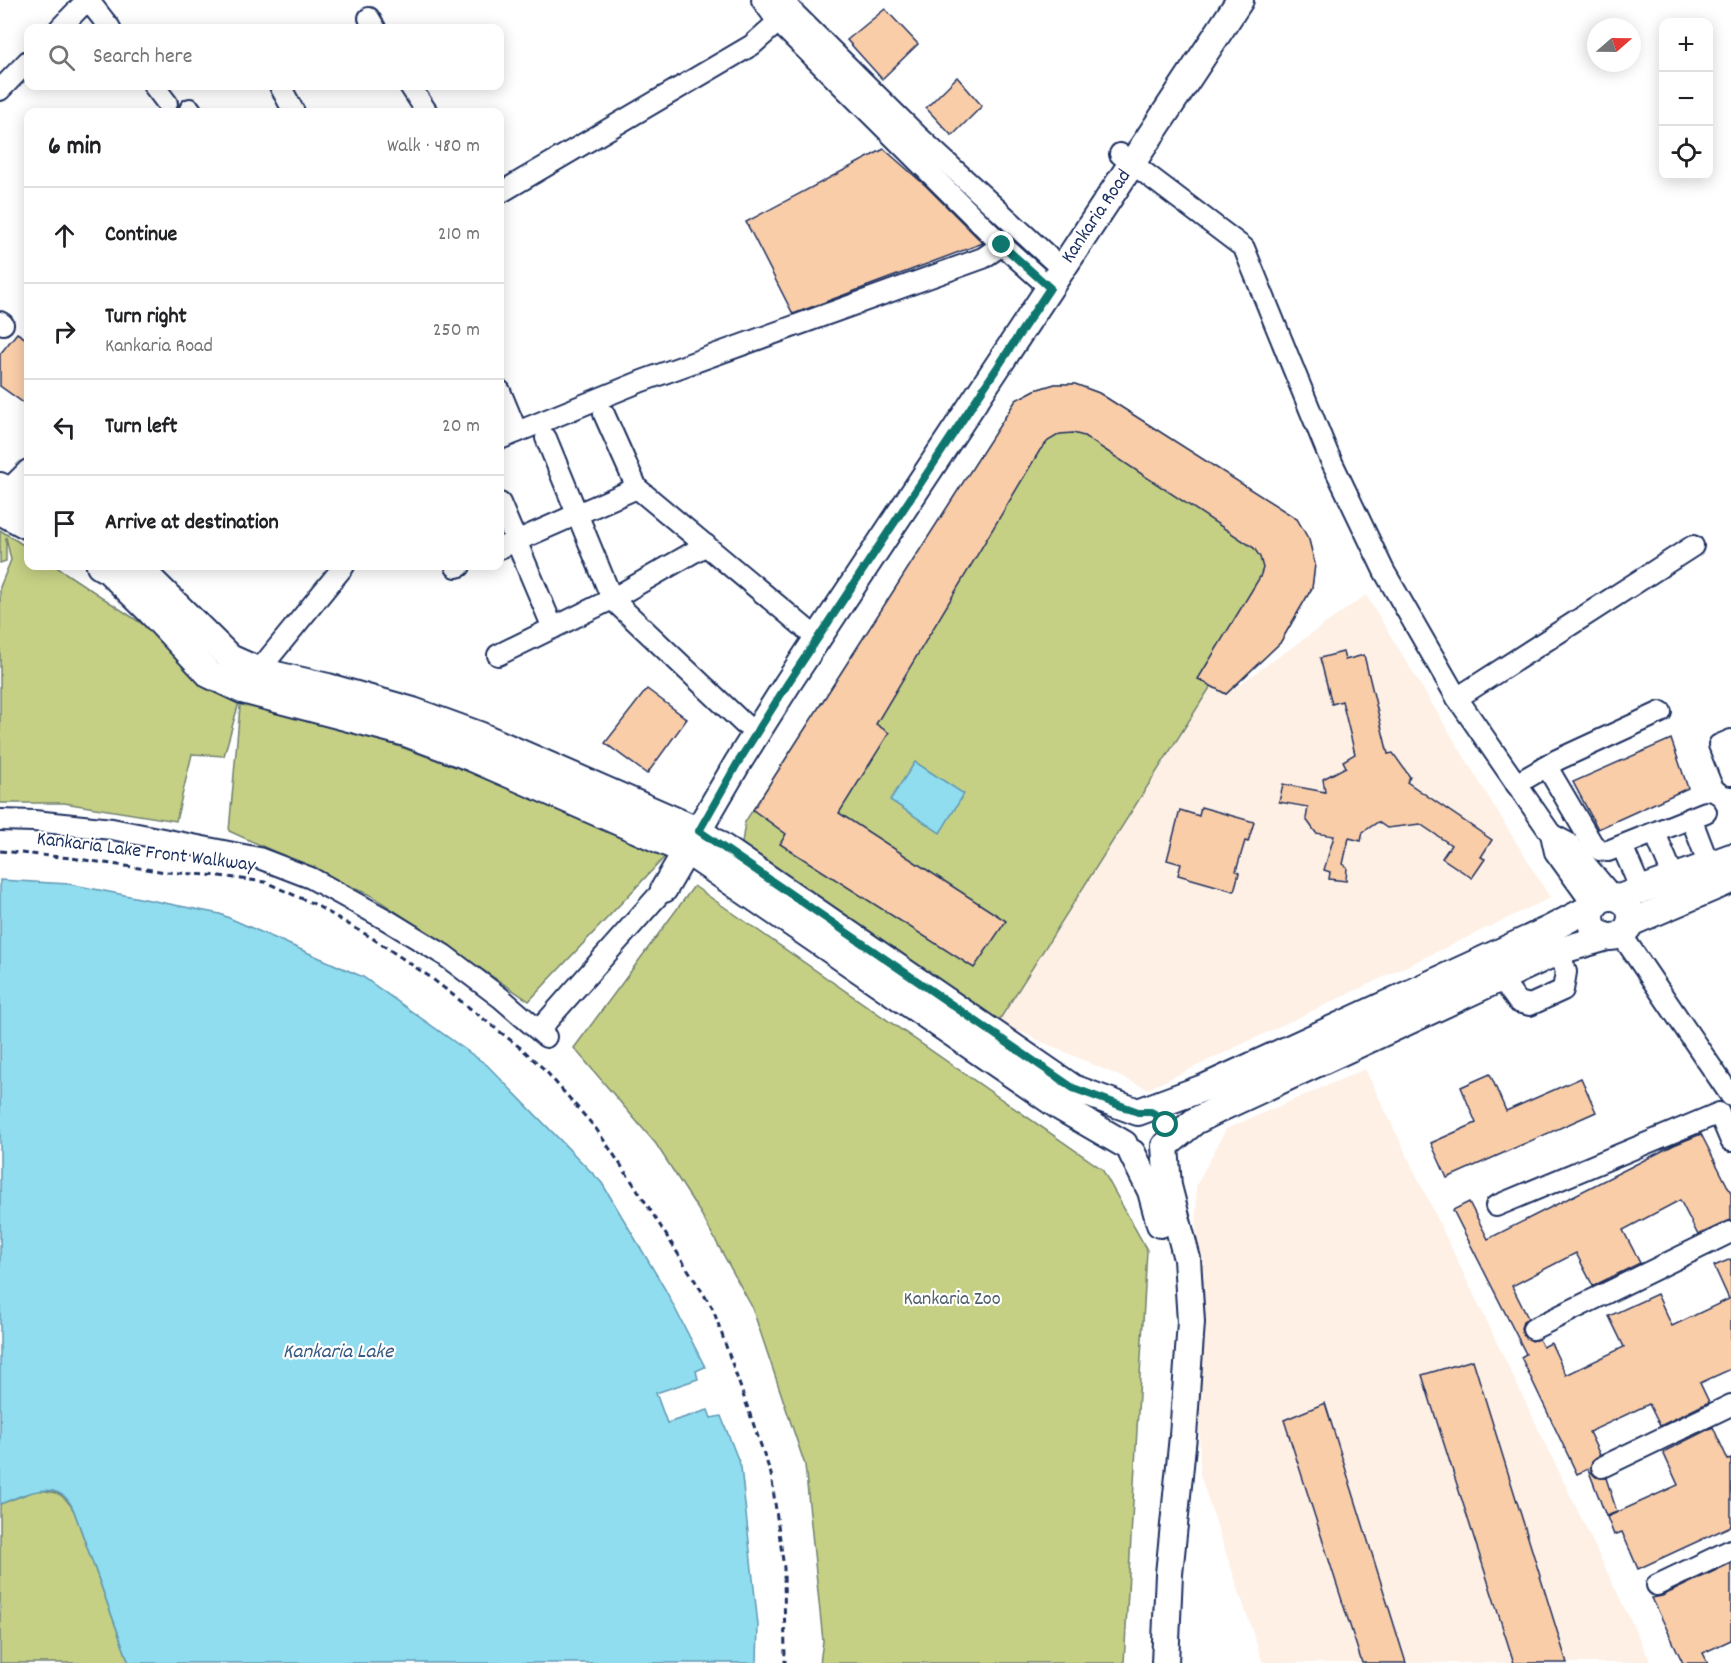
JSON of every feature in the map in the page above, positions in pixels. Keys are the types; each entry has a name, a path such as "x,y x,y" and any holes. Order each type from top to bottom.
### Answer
{"main road":[{"path":"664,889 724,755 806,629 1127,158 1222,0"},
{"name":"Kankaria Road","path":"1127,158 1240,0"},
{"path":"687,838 737,764 1050,273"},
{"path":"7,499 24,521"},
{"path":"107,570 150,611 210,675 242,690 406,733 687,838 1060,1107 1128,1149 1148,1157 1160,1152 1195,1121 1221,1108 1558,951 1619,931 1731,880"},
{"path":"141,570 230,658 260,671 413,711 478,735 687,838 1073,1088 1138,1112 1151,1112 1162,1118 1168,1133 1165,1146 1168,1186 1187,1259 1191,1322 1174,1435 1150,1663"},
{"path":"1165,1663 1174,1435 1174,1322 1169,1262 1151,1191 1128,1149 1122,1129 1125,1121 1131,1115 1217,1082 1616,897 1720,861"},
{"path":"1616,897 1628,906 1631,913 1619,931"},
{"path":"1616,897 1591,912 1592,925 1596,931 1619,931"}],"street":[{"path":"64,24 87,0 107,24"},
{"path":"762,0 784,11 917,135 1050,273"},
{"path":"504,191 752,45 784,11"},
{"path":"784,11 1002,245 1050,273"},
{"path":"0,90 24,65"},
{"path":"157,90 167,103"},
{"path":"282,90 292,108"},
{"path":"413,90 424,108"},
{"path":"1127,158 1244,248 1328,454 1383,571 1457,698 1551,834 1568,843 1616,897"},
{"path":"504,414 508,436 642,381 983,258 1002,245"},
{"path":"604,414 637,488 806,629"},
{"path":"546,438 612,599 744,724"},
{"path":"7,499 24,476"},
{"path":"508,544 637,488"},
{"path":"504,523 508,544 553,628"},
{"path":"498,655 612,599 706,545"},
{"path":"1457,698 1693,546"},
{"path":"242,690 260,671 341,570"},
{"path":"1516,784 1549,765 1661,712"},
{"path":"1731,740 1719,745 1731,775"},
{"path":"1549,765 1550,772 1593,845 1600,850 1608,851 1699,815 1720,861"},
{"path":"0,820 112,829 259,858 311,878 444,955 501,998 542,1034 664,889"},
{"path":"1655,832 1674,878"},
{"path":"1616,897 1622,846"},
{"path":"1619,931 1731,1096"},
{"path":"1501,978 1518,1002 1530,1005 1563,990 1566,972 1558,951"},
{"path":"1496,1206 1719,1113 1731,1141"},
{"path":"1533,1329 1731,1232"},
{"path":"1602,1467 1731,1405"},
{"path":"1658,1585 1731,1550"}],"path":[{"name":"Kankaria Lake Front Walkway","path":"0,851 265,882 314,904 430,977 544,1069 597,1130 713,1309 771,1474 784,1568 785,1663"}],"shaded area":[{"path":"1366,595 1550,898 1148,1089 998,1022 1212,686 1226,694"},
{"path":"1365,1069 1651,1663 1263,1663 1200,1475 1196,1186 1226,1129"}],"green space":[{"path":"1055,384 1075,384 1099,393 1297,519 1309,540 1315,564 1312,588 1280,643 1226,694 1211,686 998,1022 746,853 742,843 745,822 1016,400 1035,390"},
{"path":"0,530 24,545 24,570 61,570 242,690 675,846 529,1001 372,896 229,831 241,695 224,756 192,754 176,821 64,803 0,803 0,587 11,560 6,537 6,561 0,563"},
{"name":"Kankaria Zoo","path":"694,886 1102,1169 1147,1250 1124,1663 820,1663 823,1641 805,1465 752,1307 701,1214 656,1144 574,1048"},
{"path":"37,1490 59,1494 74,1511 129,1663 0,1663 0,1504"}],"water":[{"path":"915,762 964,794 940,833 890,800"},
{"name":"Kankaria Lake","path":"0,880 69,884 220,914 363,977 487,1065 602,1183 665,1289 705,1367 696,1371 698,1379 656,1393 667,1423 708,1410 711,1418 721,1416 741,1467 758,1625 757,1663 129,1663 68,1500 60,1493 43,1490 0,1504"}],"building":[{"path":"885,9 918,44 882,79 847,40"},
{"path":"957,77 982,106 952,136 926,108"},
{"path":"884,149 926,186 983,243 793,314 746,222"},
{"path":"17,333 24,337 24,403 0,386 0,354"},
{"path":"1055,384 1075,384 1099,393 1297,519 1309,540 1315,564 1312,588 1280,643 1226,694 1198,679 1260,577 1263,568 1260,557 1254,548 1084,436 1073,433 1060,434 1048,441 1040,450 876,724 889,733 839,813 1006,921 974,968 780,844 786,834 753,810 1016,400 1035,390"},
{"path":"1343,652 1345,660 1364,655 1388,754 1393,753 1410,777 1407,782 1492,840 1481,857 1485,859 1472,878 1442,858 1451,845 1420,824 1387,828 1378,822 1363,832 1361,841 1349,838 1343,864 1347,867 1346,881 1329,879 1330,872 1324,870 1334,836 1316,833 1306,819 1308,807 1279,802 1283,784 1325,792 1323,779 1346,767 1343,761 1355,754 1342,701 1332,704 1320,658"},
{"path":"647,689 687,719 647,774 605,743"},
{"path":"1671,739 1688,788 1598,829 1573,782"},
{"path":"1201,807 1254,822 1248,842 1245,841 1236,871 1239,873 1234,891 1178,875 1181,864 1167,860 1180,810 1199,816"},
{"path":"1490,1074 1506,1111 1581,1078 1596,1112 1447,1178 1431,1143 1476,1123 1461,1087"},
{"path":"1701,1134 1731,1193 1731,1220 1698,1235 1680,1200 1623,1230 1640,1263 1593,1286 1576,1253 1512,1286 1528,1318 1523,1322 1521,1328 1523,1335 1532,1341 1539,1339 1543,1347 1551,1343 1566,1375 1624,1347 1609,1316 1657,1294 1672,1326 1729,1299 1714,1266 1731,1259 1731,1369 1700,1383 1709,1402 1660,1426 1649,1404 1589,1432 1600,1455 1592,1461 1591,1472 1596,1477 1606,1478 1617,1512 1606,1516 1588,1469 1577,1474 1521,1357 1526,1354 1453,1210 1469,1202 1488,1239 1674,1145"},
{"path":"1473,1360 1567,1663 1514,1663 1422,1375"},
{"path":"1325,1403 1406,1663 1362,1663 1284,1420"},
{"path":"1713,1427 1728,1460 1731,1459 1731,1526 1638,1569 1622,1532 1614,1535 1607,1517 1678,1485 1663,1452"},
{"path":"1731,1563 1731,1640 1703,1653 1708,1663 1683,1663 1652,1598 1662,1596"}],"route":[{"path":"1002,245 1050,288 788,683 737,764 699,831 1073,1088 1138,1112 1151,1112 1162,1118 1166,1125"}]}
